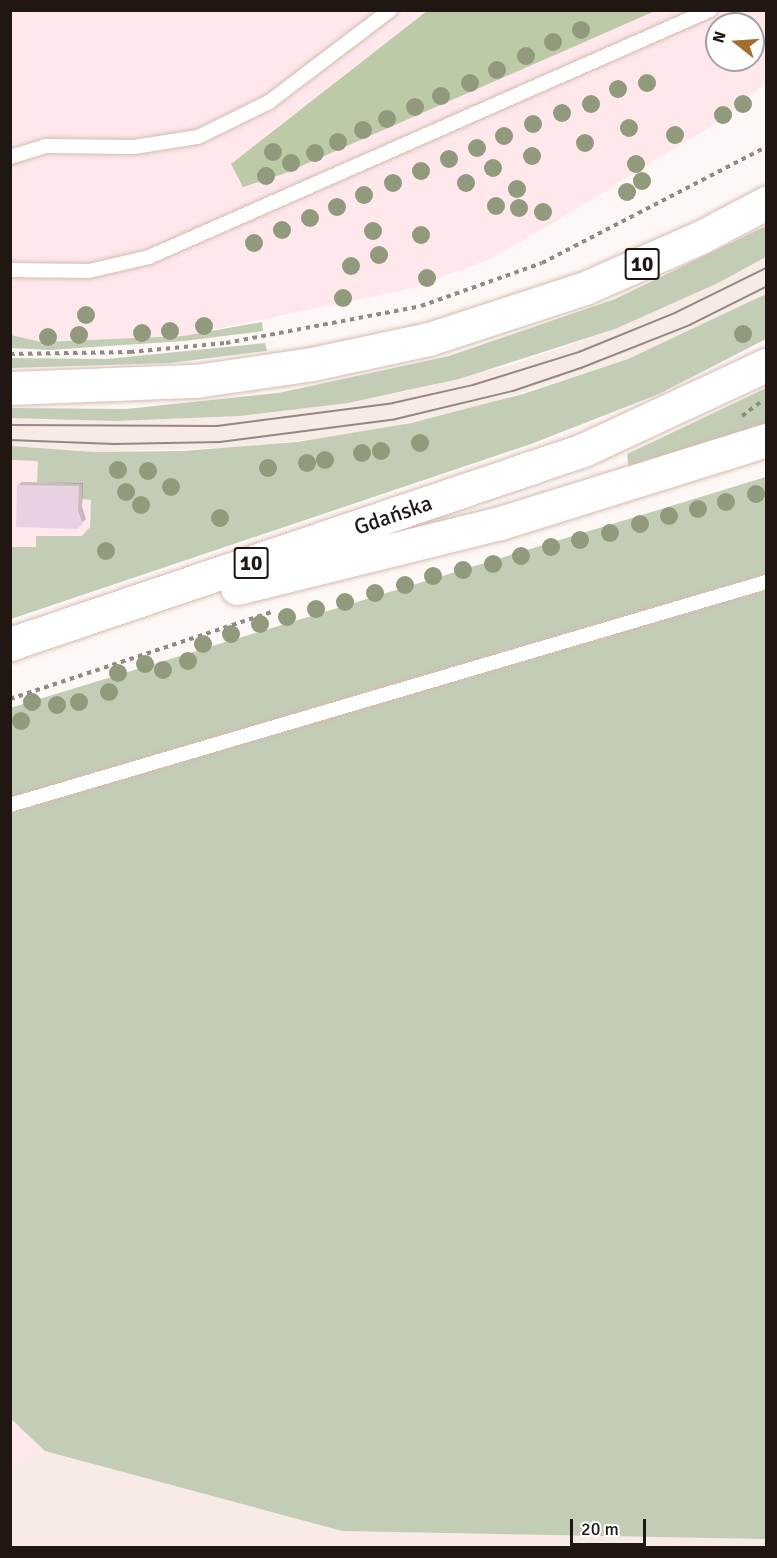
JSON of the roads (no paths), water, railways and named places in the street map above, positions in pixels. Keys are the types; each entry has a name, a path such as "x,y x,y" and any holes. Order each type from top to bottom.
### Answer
{"main road":[{"name":"10","path":"14,388 196,381 312,364 429,339 585,288 699,238 766,203"},
{"name":"Gdańska","path":"13,644 583,450 766,365"},
{"path":"13,644 500,523 766,440"}],"lane":[{"path":"10,157 46,146 134,147 198,137 269,102 390,10"},
{"path":"10,270 80,272 148,257 710,10"},
{"path":"10,805 766,582"}],"tram line":[{"path":"10,425 217,426 393,403 473,385 579,352 675,313 766,268"},
{"path":"10,440 114,444 220,442 396,419 513,391 581,368 690,325 766,287"}]}
